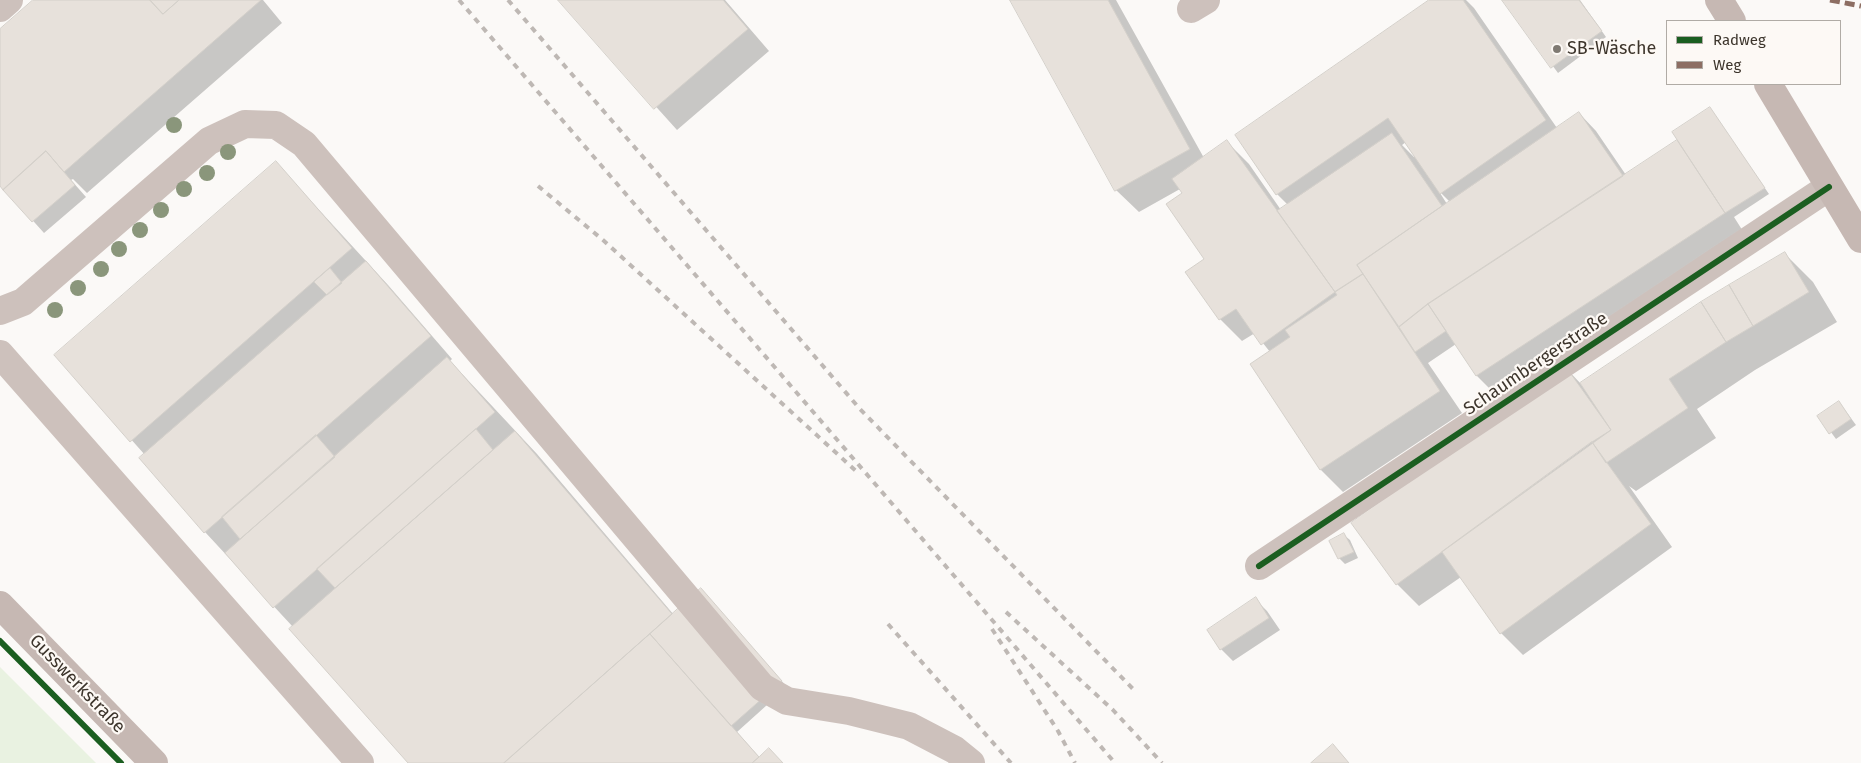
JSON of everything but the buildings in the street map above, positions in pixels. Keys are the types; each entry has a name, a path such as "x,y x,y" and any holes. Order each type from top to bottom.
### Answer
{"main road":[{"path":"1719,0 1731,20"},
{"path":"1769,85 1861,239"},
{"name":"Gusswerkstraße","path":"0,605 154,763"}],"street":[{"path":"0,8 9,0"},
{"path":"0,311 23,302 209,141 245,124 276,125 304,144 762,687 787,701 849,711 909,726 955,750 971,763"},
{"name":"Schaumbergerstraße","path":"1259,566 1829,187"},
{"path":"0,354 360,763"}],"green space":[{"path":"0,667 96,763 0,763"}],"railway":[{"path":"459,0 1115,763"},
{"path":"508,0 860,409 1134,690"},
{"path":"538,186 603,240 856,471"},
{"path":"1006,612 1113,710 1162,763"},
{"path":"888,624 1011,763"},
{"path":"992,629 1058,731 1075,763"}],"marked path":[{"path":"1830,0 1861,6"}],"cycle path":[{"path":"1259,566 1829,187"},
{"path":"0,641 121,763"}],"place":[{"name":"SB-Wäsche","path":"1557,49"}]}
